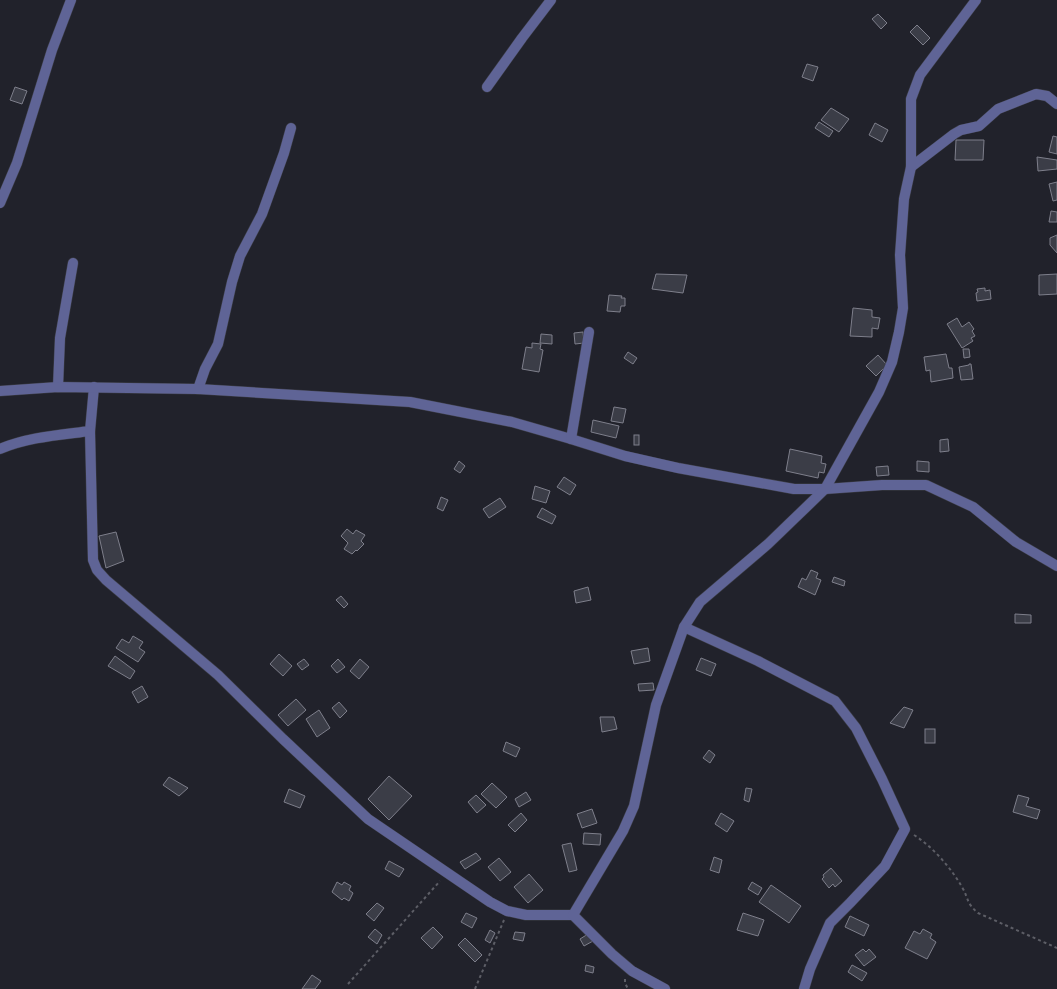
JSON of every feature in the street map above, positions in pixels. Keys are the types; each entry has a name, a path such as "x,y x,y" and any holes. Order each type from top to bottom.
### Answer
{"street":[{"path":"0,203 17,163 52,50 71,0"},
{"path":"487,87 551,0"},
{"path":"573,915 623,831 634,806 656,705 684,627 700,602 768,544 825,489 879,392 892,362 903,308 900,255 904,198 911,167 911,99 920,75 962,21 976,0"},
{"path":"911,167 954,134 961,130 979,126 998,109 1036,94 1047,96 1057,104"},
{"path":"198,389 205,369 218,344 232,282 240,256 262,214 284,153 291,128"},
{"path":"58,387 60,338 73,263"},
{"path":"572,439 589,332"},
{"path":"0,391 58,387 198,389 410,402 512,422 625,456 678,468 794,489 825,489 882,485 926,485 973,507 1016,542 1057,566"},
{"path":"94,387 90,431 93,560 97,570 121,594 218,675 283,739 368,818 490,902 508,911 526,915 573,915 612,954 632,971 665,989"},
{"path":"0,449 18,443 46,437 90,431"},
{"path":"684,627 758,661 835,701 856,728 882,779 904,829 885,866 830,923 810,970 804,989"}],"path":[{"path":"904,829 921,839 945,863 963,888 971,907 978,913 1057,948"},
{"path":"348,984 448,873"},
{"path":"474,989 508,911"}],"building":[{"path":"878,14 887,23 881,29 872,19"},
{"path":"917,25 930,38 923,45 910,32"},
{"path":"807,64 818,67 813,81 802,77"},
{"path":"15,87 27,91 22,104 10,100"},
{"path":"831,108 849,119 839,132 821,120"},
{"path":"819,122 833,131 829,137 815,128"},
{"path":"875,123 888,130 882,142 869,135"},
{"path":"1053,136 1057,137 1057,154 1049,152"},
{"path":"956,140 984,140 983,160 955,160"},
{"path":"1037,157 1057,160 1057,169 1038,171"},
{"path":"1057,182 1057,200 1053,201 1049,184"},
{"path":"1051,211 1057,212 1057,222 1049,222"},
{"path":"1057,235 1057,253 1050,245 1050,238"},
{"path":"656,274 687,275 683,293 652,289"},
{"path":"1057,274 1057,294 1039,295 1039,275"},
{"path":"985,288 985,291 990,290 991,299 977,301 977,289"},
{"path":"609,295 622,296 621,298 625,298 625,306 621,306 620,312 607,311"},
{"path":"853,308 872,310 872,317 880,318 878,329 872,328 872,337 850,336"},
{"path":"957,318 962,327 969,322 974,329 972,331 975,336 971,338 973,341 962,348 947,324"},
{"path":"583,332 584,343 575,344 574,333"},
{"path":"541,334 552,335 552,344 540,343"},
{"path":"532,343 541,344 540,349 543,350 539,372 522,369 526,347 532,348"},
{"path":"963,349 969,349 970,357 964,358"},
{"path":"628,352 637,358 633,364 624,358"},
{"path":"946,354 949,368 952,368 953,378 931,382 930,370 926,371 924,357"},
{"path":"878,355 887,365 876,376 866,366"},
{"path":"971,364 973,379 961,380 959,367"},
{"path":"614,407 626,409 623,423 611,421"},
{"path":"593,420 619,426 616,438 591,432"},
{"path":"634,435 639,435 639,445 634,445"},
{"path":"948,439 949,451 940,452 940,440"},
{"path":"790,449 822,456 821,463 826,464 824,473 819,472 818,478 786,471"},
{"path":"459,461 465,466 460,473 454,469"},
{"path":"917,461 929,462 929,472 917,471"},
{"path":"888,466 889,475 877,476 876,467"},
{"path":"564,477 576,485 570,495 557,487"},
{"path":"535,486 550,491 546,503 532,499"},
{"path":"441,497 448,500 443,511 437,508"},
{"path":"500,498 506,507 489,518 483,509"},
{"path":"542,508 556,516 552,524 537,517"},
{"path":"347,529 353,534 356,530 365,535 361,541 364,544 352,554 344,549 348,543 341,536"},
{"path":"116,532 124,561 106,568 99,536"},
{"path":"811,570 818,573 816,578 821,580 815,595 798,587 802,578 806,580"},
{"path":"834,577 845,581 844,586 832,582"},
{"path":"588,587 591,600 576,603 574,591"},
{"path":"341,596 348,604 344,608 336,600"},
{"path":"1015,614 1031,615 1031,623 1015,623"},
{"path":"133,636 143,642 139,648 145,652 138,662 116,648 122,639 129,643"},
{"path":"648,648 650,661 634,664 631,651"},
{"path":"279,654 292,666 283,676 270,664"},
{"path":"115,656 135,671 130,679 108,666"},
{"path":"701,658 716,664 711,676 696,670"},
{"path":"304,659 309,665 302,670 297,664"},
{"path":"338,659 345,667 337,673 331,666"},
{"path":"360,659 369,667 359,679 350,671"},
{"path":"653,683 654,690 639,691 638,684"},
{"path":"142,686 148,697 138,703 132,692"},
{"path":"296,699 306,710 288,726 278,715"},
{"path":"339,702 347,711 340,718 332,708"},
{"path":"904,707 913,710 904,728 890,723"},
{"path":"319,710 330,728 317,737 306,719"},
{"path":"600,717 614,717 617,729 602,732"},
{"path":"925,729 935,729 935,743 925,743"},
{"path":"506,742 520,748 516,757 503,751"},
{"path":"709,750 715,755 710,763 703,758"},
{"path":"389,776 412,796 389,820 368,799"},
{"path":"169,777 188,788 179,796 163,785"},
{"path":"492,783 507,797 496,808 481,794"},
{"path":"746,788 752,789 749,802 744,800"},
{"path":"289,789 305,796 300,808 284,802"},
{"path":"526,792 531,800 519,807 515,799"},
{"path":"476,795 486,805 477,813 468,802"},
{"path":"1018,795 1029,798 1026,806 1040,810 1037,819 1013,812"},
{"path":"592,809 597,823 582,828 577,814"},
{"path":"521,813 527,820 515,832 508,825"},
{"path":"721,813 734,821 727,832 715,824"},
{"path":"584,833 601,834 600,845 583,844"},
{"path":"571,843 577,870 569,872 562,845"},
{"path":"476,853 481,859 465,869 460,862"},
{"path":"714,857 722,860 719,873 710,870"},
{"path":"499,858 511,872 500,881 488,867"},
{"path":"389,861 404,869 399,877 385,869"},
{"path":"831,868 842,881 835,887 833,884 829,888 822,879 824,877 823,875"},
{"path":"529,874 543,890 528,903 514,887"},
{"path":"337,882 342,885 344,882 351,886 349,890 353,893 349,901 344,898 342,900 332,892"},
{"path":"752,882 762,888 758,895 748,889"},
{"path":"771,885 801,906 789,923 759,902"},
{"path":"377,903 384,908 374,921 366,914"},
{"path":"466,913 477,918 472,928 461,922"},
{"path":"743,913 764,920 758,936 737,930"},
{"path":"850,916 869,925 864,936 845,927"},
{"path":"433,927 443,937 432,949 421,938"},
{"path":"375,929 382,935 377,944 368,937"},
{"path":"923,929 932,934 930,938 936,942 927,959 905,948 914,931 920,934"},
{"path":"490,930 495,933 490,943 485,940"},
{"path":"515,932 525,933 523,941 513,939"},
{"path":"588,934 593,941 584,946 580,939"},
{"path":"465,938 482,955 475,962 458,945"},
{"path":"863,949 866,952 869,949 876,957 864,966 855,955"},
{"path":"586,965 594,967 593,973 585,971"},
{"path":"852,965 867,973 862,981 848,972"},
{"path":"312,975 321,981 315,989 302,989"}]}
